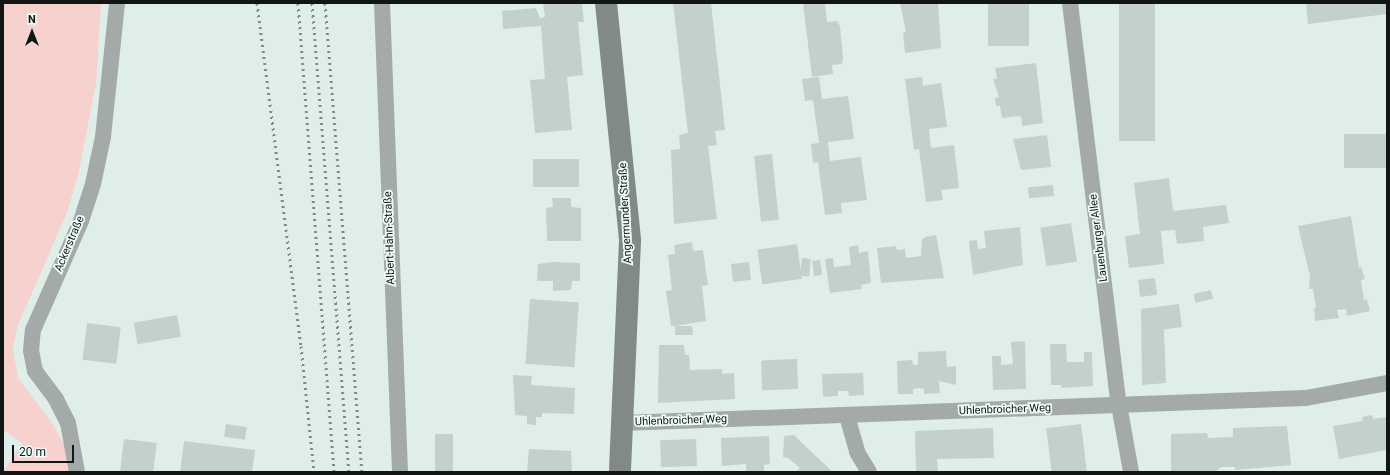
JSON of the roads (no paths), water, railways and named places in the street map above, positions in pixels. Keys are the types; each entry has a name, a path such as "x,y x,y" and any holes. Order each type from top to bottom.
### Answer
{"main road":[{"name":"Angermunder Straße","path":"606,3 630,241 620,472"}],"street":[{"name":"Ackerstraße","path":"77,472 68,423 56,399 35,371 31,344 33,330 81,221 92,184 103,138 117,3"},
{"name":"Albert-Hahn-Straße","path":"382,3 400,472"},
{"name":"Lauenburger Allee","path":"1070,3 1119,405 1131,472"},
{"name":"Uhlenbroicher Weg","path":"622,423 847,416 1306,398 1387,383"},
{"path":"847,416 857,452 869,472"}],"railway":[{"path":"257,3 301,346 314,472"},
{"path":"298,3 334,472"},
{"path":"312,3 349,472"},
{"path":"325,3 362,472"}]}
